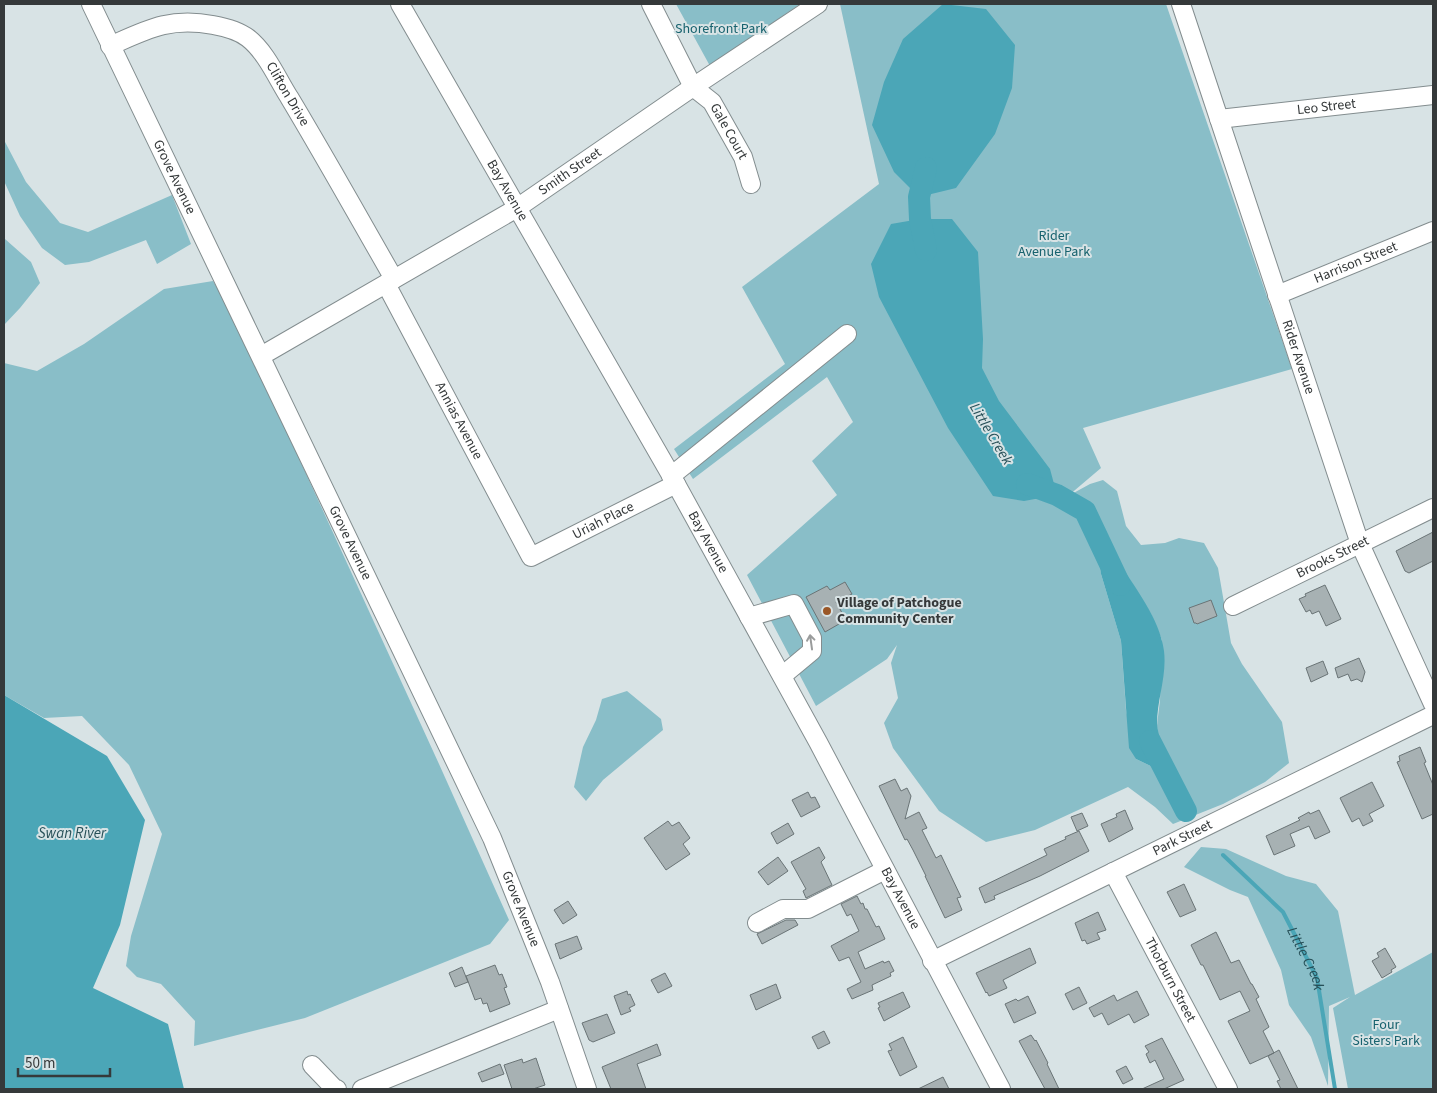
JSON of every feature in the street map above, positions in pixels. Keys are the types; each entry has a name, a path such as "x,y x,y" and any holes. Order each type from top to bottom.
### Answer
{"street":[{"name":"Grove Avenue","path":"91,4 492,838 560,1010 587,1089"},
{"name":"Bay Avenue","path":"400,4 674,480 818,742 1001,1089"},
{"path":"650,4 693,87"},
{"name":"Smith Street","path":"261,356 517,208 818,4"},
{"name":"Rider Avenue","path":"1181,4 1360,544 1433,704"},
{"name":"Clifton Drive","path":"110,46 147,30 174,22 196,22 224,27 248,38 262,53 310,132 390,281"},
{"name":"Gale Court","path":"693,87 712,102 743,157 750,184"},
{"name":"Leo Street","path":"1219,119 1433,94"},
{"name":"Harrison Street","path":"1278,295 1433,231"},
{"name":"Annias Avenue","path":"390,281 531,557"},
{"name":"Uriah Place","path":"531,557 674,480 847,334"},
{"name":"Brooks Street","path":"1233,606 1433,508"},
{"path":"749,616 794,604 812,638 812,651 782,676"},
{"name":"Park Street","path":"932,961 1433,715"},
{"path":"757,923 783,908 808,909 884,870"},
{"name":"Thorburn Street","path":"1113,872 1228,1089"},
{"path":"362,1089 560,1010"},
{"path":"312,1065 335,1089 338,1089"}],"green space":[{"name":"Shorefront Park","path":"676,4 800,4 710,66"},
{"name":"Rider Avenue Park","path":"840,4 1166,4 1292,369 1083,428 1101,468 1068,496 1090,484 1103,480 1117,491 1126,526 1141,545 1165,543 1179,538 1204,543 1218,568 1231,643 1242,664 1282,722 1289,763 1265,782 1223,804 1173,824 1155,807 1128,787 1035,830 986,842 939,811 893,748 884,723 898,698 891,663 897,645 887,659 816,706 747,575 837,495 812,461 853,422 827,377 693,479 674,449 785,364 742,287 879,184","holes":["1100,555 1117,559 1151,614 1162,640 1160,700 1157,725 1159,770 1136,759 1126,710 1121,641 1101,574"]},
{"path":"4,140 26,182 60,223 88,232 172,195 191,244 157,264 146,240 89,262 65,265 42,248 20,216 4,181"},
{"path":"4,240 31,262 40,283 4,325"},
{"path":"213,281 232,312 509,920 490,944 305,1018 194,1046 195,1021 161,984 137,977 126,966 131,936 162,834 129,765 82,716 44,718 4,695 4,363 37,371 84,344 164,289"},
{"path":"627,691 661,719 663,730 603,780 586,801 574,787 583,747 596,720 602,699"},
{"name":"Four Sisters Park","path":"1201,847 1226,849 1286,876 1316,884 1338,911 1355,995 1433,952 1433,1089 1348,1089 1333,1008 1350,997 1329,1006 1328,1086 1311,1037 1289,1005 1281,970 1248,897 1184,867"}],"water":[{"path":"943,4 986,9 1015,45 1012,88 995,134 956,188 919,197 894,172 872,125 884,82 903,39"},
{"path":"920,219 952,219 978,252 983,339 982,368 999,401 1050,469 1057,495 1024,501 993,496 948,428 879,297 871,264 891,224"},
{"path":"1099,555 1117,559 1152,615 1162,639 1165,660 1157,724 1169,765 1159,770 1136,759 1129,748 1121,641 1101,574"},
{"name":"Swan River","path":"4,695 107,756 145,820 120,925 93,988 168,1024 184,1089 4,1089"}],"building":[{"path":"1433,532 1433,561 1409,573 1405,571 1396,551"},
{"name":"Village of Patchogue Community Center","path":"845,582 852,594 836,602 846,620 825,632 806,597 827,586 830,590"},
{"path":"1325,585 1341,619 1326,626 1319,611 1312,614 1310,610 1306,612 1299,599 1306,596 1305,594"},
{"path":"1211,600 1217,616 1197,624 1194,623 1189,608"},
{"path":"1359,658 1365,672 1362,682 1357,679 1351,681 1348,674 1338,678 1335,668"},
{"path":"1323,661 1328,674 1311,682 1306,668"},
{"path":"1420,747 1433,785 1433,814 1422,819 1397,762 1400,761 1399,756"},
{"path":"895,779 901,791 907,788 911,796 905,819 919,812 927,828 922,830 936,858 941,855 961,897 957,898 962,910 945,918 926,876 907,839 905,840 879,786"},
{"path":"1372,782 1384,806 1369,814 1373,821 1363,826 1359,818 1352,822 1340,798"},
{"path":"808,792 811,798 815,797 820,807 801,817 792,800"},
{"path":"1125,810 1133,829 1109,842 1101,824 1117,817 1116,814"},
{"path":"1319,810 1330,832 1315,839 1309,826 1290,834 1295,846 1274,855 1266,836 1300,820 1298,818 1309,812 1310,814"},
{"path":"1082,813 1088,826 1077,831 1071,817"},
{"path":"668,821 672,826 679,822 690,838 683,844 690,854 666,870 644,838"},
{"path":"788,823 794,834 777,844 771,833"},
{"path":"1079,831 1089,851 1040,876 994,896 995,899 985,903 979,888 1047,855 1044,849"},
{"path":"819,847 825,858 821,862 832,885 806,898 803,891 806,889 791,862"},
{"path":"778,857 788,871 768,885 758,872"},
{"path":"1184,884 1196,910 1180,917 1167,892"},
{"path":"857,896 861,904 863,903 865,909 867,909 876,927 879,926 885,939 858,952 865,969 883,961 884,963 889,961 894,971 890,973 891,976 872,985 873,990 852,999 847,989 861,982 849,957 839,961 831,946 859,931 851,914 847,916 841,904"},
{"path":"568,901 577,915 563,924 554,910"},
{"path":"1098,912 1106,930 1097,933 1100,939 1087,944 1085,940 1082,941 1075,923"},
{"path":"786,920 795,920 798,925 762,944 757,934"},
{"path":"1216,932 1231,963 1239,960 1259,997 1256,999 1269,1027 1263,1031 1274,1053 1250,1064 1228,1021 1250,1011 1240,991 1220,1000 1191,945"},
{"path":"577,936 582,949 560,959 555,944"},
{"path":"1030,948 1036,963 1003,980 1007,988 989,996 976,973"},
{"path":"1385,948 1396,967 1382,978 1372,961 1379,957 1377,953"},
{"path":"495,965 499,975 502,974 507,987 504,988 510,1004 490,1012 487,1003 483,1004 481,998 475,1000 466,976"},
{"path":"462,967 468,982 455,987 449,973"},
{"path":"665,973 672,986 658,993 651,980"},
{"path":"776,984 781,998 756,1010 750,995"},
{"path":"1079,987 1087,1003 1073,1010 1065,994"},
{"path":"627,991 635,1005 629,1008 631,1011 621,1015 614,996"},
{"path":"1137,991 1149,1015 1134,1023 1129,1014 1108,1025 1102,1013 1094,1017 1089,1008 1114,995 1117,1001"},
{"path":"903,992 910,1007 884,1021 878,1008 880,1007 878,1003"},
{"path":"1028,996 1036,1013 1014,1023 1005,1004"},
{"path":"607,1014 615,1033 593,1042 589,1040 582,1023"},
{"path":"824,1031 830,1043 818,1049 812,1037"},
{"path":"1031,1035 1036,1040 1048,1063 1059,1089 1045,1089 1019,1041"},
{"path":"903,1037 917,1067 900,1076 888,1051 892,1050 889,1044"},
{"path":"1162,1038 1184,1080 1164,1089 1142,1089 1164,1079 1155,1060 1150,1063 1146,1054 1149,1052 1145,1046"},
{"path":"657,1044 661,1055 637,1064 646,1089 611,1089 602,1067"},
{"path":"1279,1050 1298,1089 1281,1089 1277,1081 1280,1080 1268,1056"},
{"path":"536,1058 545,1085 533,1089 512,1089 504,1065 522,1059 523,1063"},
{"path":"500,1064 504,1074 482,1082 478,1073"},
{"path":"1126,1066 1133,1079 1123,1084 1116,1071"},
{"path":"943,1077 949,1089 918,1089"}],"waterway":[{"name":"Little Creek","path":"926,168 919,197 920,219 926,250"},
{"name":"Little Creek","path":"1027,484 1057,495 1085,511 1120,585"},
{"name":"Little Creek","path":"1150,741 1186,811"},
{"name":"Little Creek","path":"1223,855 1283,912 1317,978 1335,1089"}],"place":[{"name":"Village of Patchogue Community Center","path":"827,611"}]}
